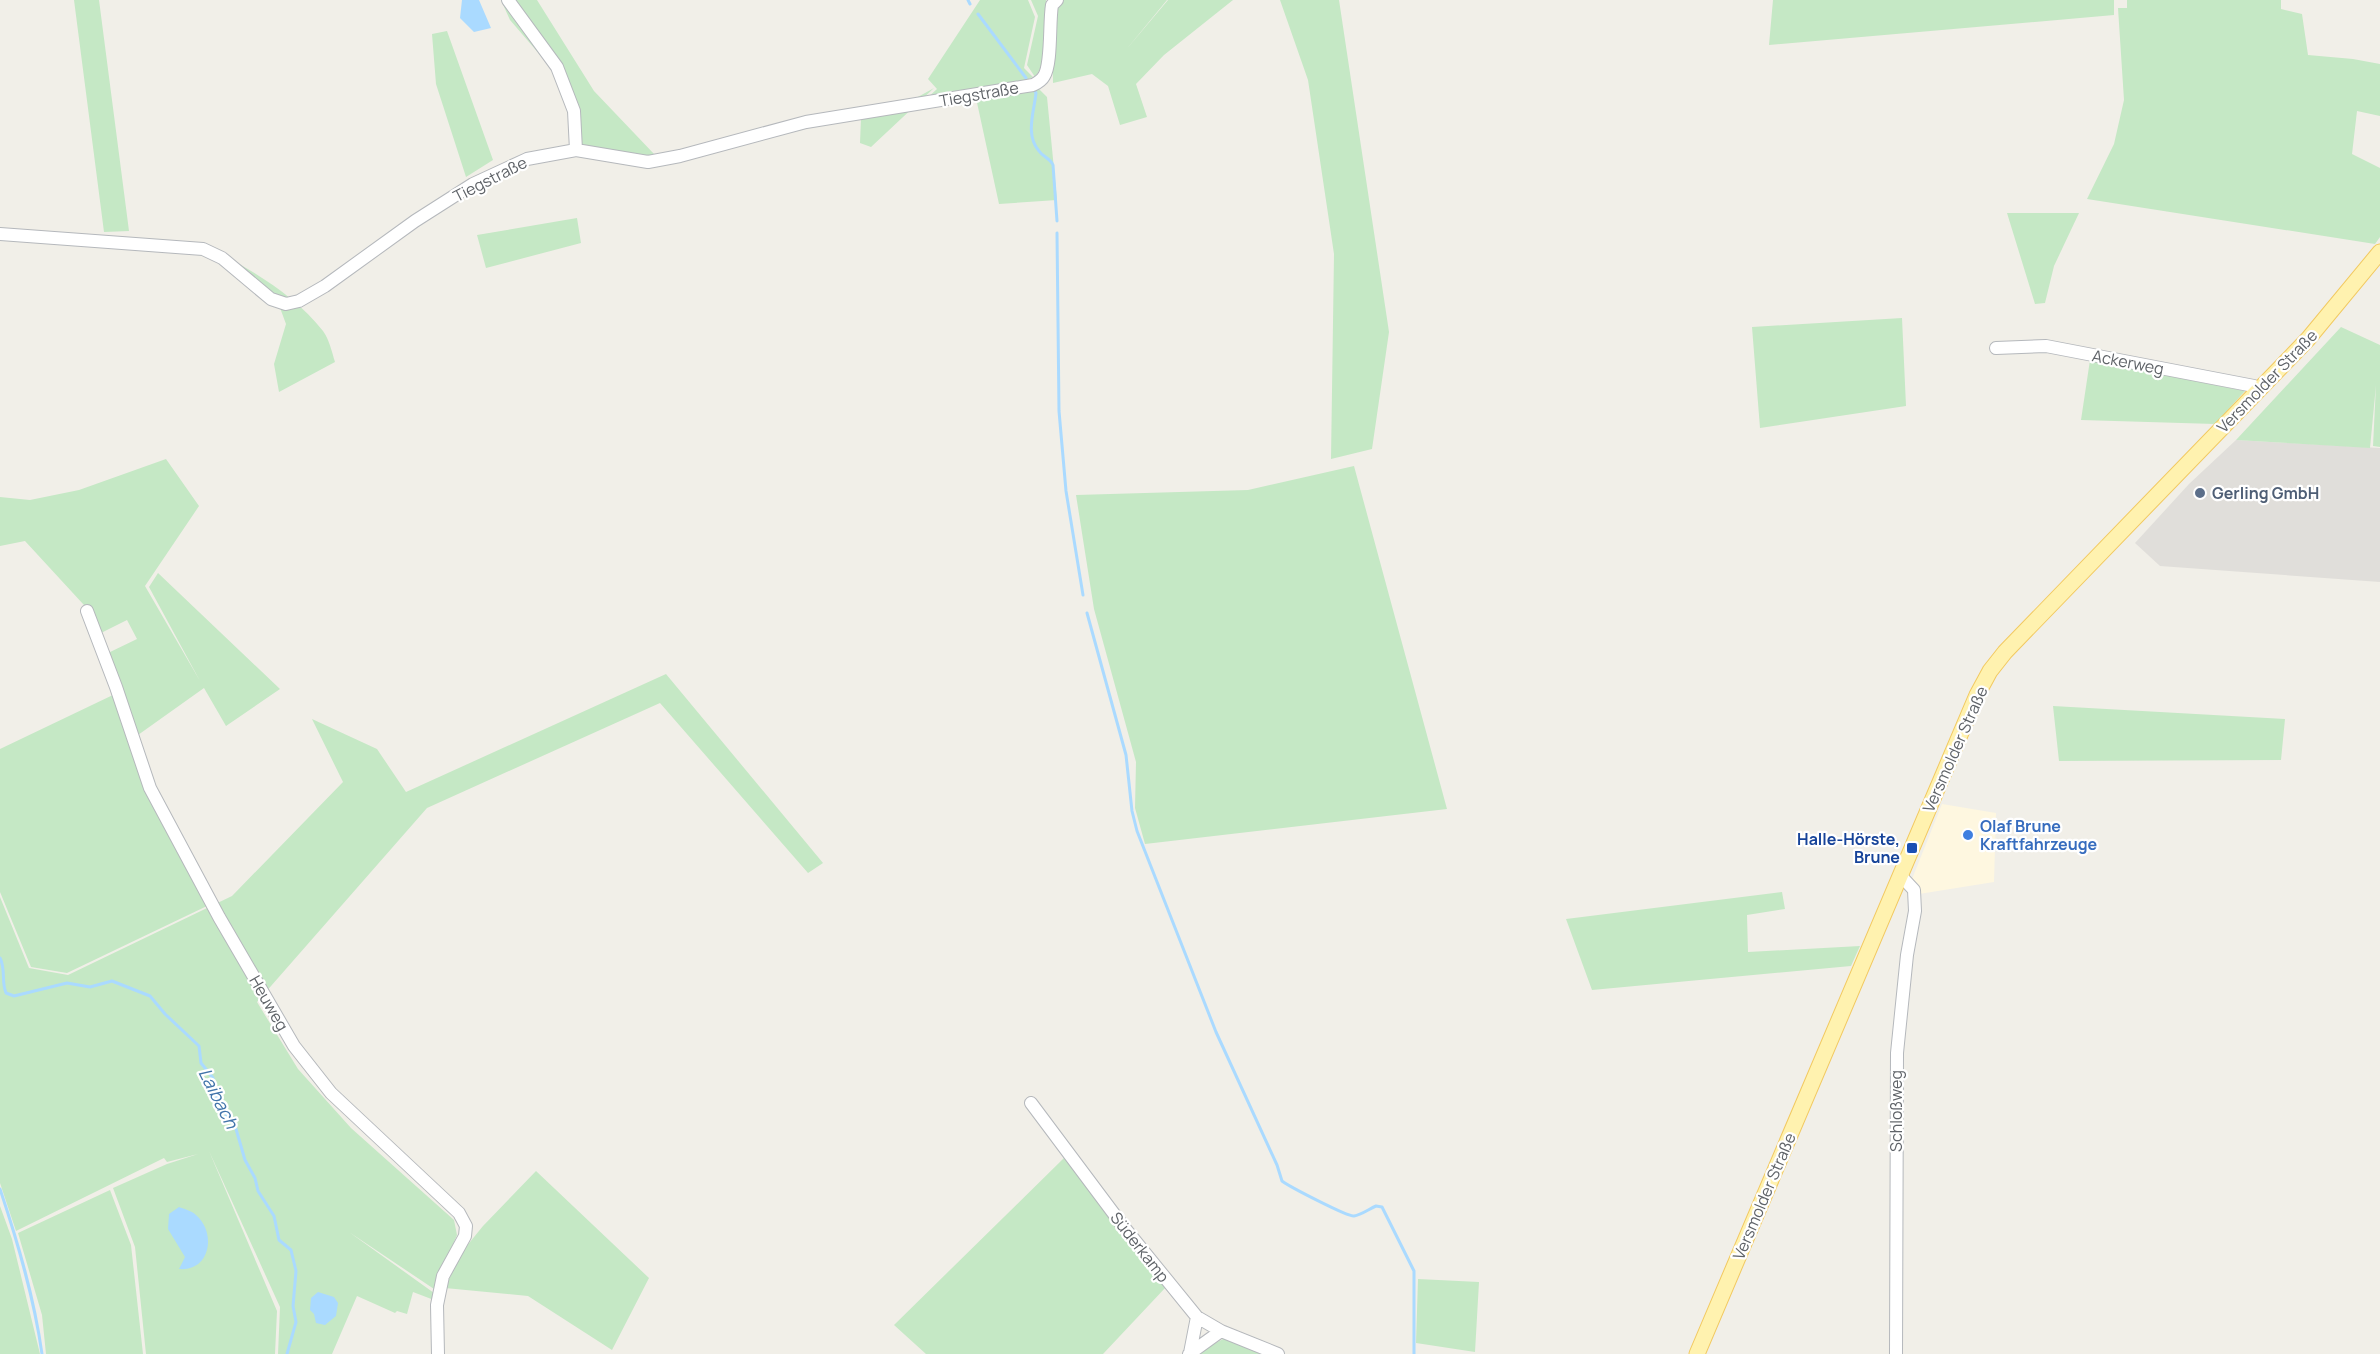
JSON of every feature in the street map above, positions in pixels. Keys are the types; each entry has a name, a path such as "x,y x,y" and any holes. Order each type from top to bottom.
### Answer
{"main road":[{"name":"Versmolder Straße","path":"1697,1354 1977,695 1990,671 2005,652 2328,317 2380,252"}],"street":[{"path":"508,0 557,67 574,111 576,150"},
{"name":"Tiegstraße","path":"0,234 202,249 222,258 270,299 286,304 299,301 325,286 415,221 473,184 527,159 576,150 648,162 680,156 806,122 1033,85 1044,77 1048,64 1049,24 1052,5 1057,0"},
{"name":"Ackerweg","path":"1996,348 2046,346 2254,386 2259,390"},
{"name":"Heuweg","path":"87,611 116,687 150,788 219,917 294,1046 331,1094 459,1213 466,1226 465,1236 443,1276 437,1305 438,1354"},
{"name":"Schloßweg","path":"1896,1354 1897,1053 1907,955 1915,911 1914,890 1900,875"},
{"name":"Süderkamp","path":"1031,1103 1123,1226 1197,1317 1221,1331 1278,1354"},
{"path":"1189,1354 1197,1317"},
{"path":"1189,1354 1221,1331"}],"shaded area":[{"path":"2236,440 2380,448 2380,582 2160,566 2135,543 2189,484"},
{"path":"1942,804 1996,813 1994,882 1919,894 1912,879"}],"green space":[{"path":"74,0 99,0 129,231 104,232"},
{"path":"501,0 537,0 594,91 655,155 639,156 579,144 580,119 559,77 510,20"},
{"path":"980,0 1028,0 1035,17 1024,68 1033,77 1017,84 926,99 937,89 928,79"},
{"path":"1031,0 1046,0 1044,63 1035,77 1027,65 1038,16"},
{"path":"1062,0 1167,0 1125,51 1168,0 1233,0 1164,55 1136,84 1147,117 1120,125 1108,86 1092,74 1053,83 1054,7"},
{"path":"1280,0 1339,0 1389,332 1372,449 1331,459 1334,254 1308,80"},
{"path":"1773,0 2114,0 2114,15 1769,45"},
{"path":"2127,0 2281,0 2281,9 2302,14 2308,55 2380,64 2380,116 2357,111 2352,154 2380,168 2380,237 2375,244 2087,199 2114,144 2124,100 2118,8 2127,8"},
{"path":"447,31 493,160 466,177 436,84 432,34"},
{"path":"934,88 871,147 860,143 861,118 898,112"},
{"path":"1038,88 1047,97 1057,200 999,204 976,98"},
{"path":"2007,213 2079,213 2054,266 2045,303 2035,304"},
{"path":"577,218 581,243 486,268 477,235"},
{"path":"225,256 252,271 302,308 325,334 335,362 279,392 274,364 286,324 276,297"},
{"path":"1902,318 1906,406 1760,428 1752,327"},
{"path":"2341,327 2380,345 2380,447 2373,446 2376,385 2370,448 2236,440"},
{"path":"2090,360 2245,391 2215,424 2081,420"},
{"path":"166,459 199,506 145,586 200,681 149,587 158,573 280,689 226,726 204,688 138,735 108,653 137,639 127,620 101,633 95,617 25,541 0,546 0,497 30,500 79,490"},
{"path":"1354,466 1447,809 1145,844 1135,808 1136,762 1094,609 1076,495 1248,490"},
{"path":"666,674 823,863 808,873 660,703 427,808 257,1002 298,1069 351,1128 454,1220 457,1235 434,1289 349,1232 434,1293 434,1300 413,1292 407,1314 397,1311 395,1313 357,1296 332,1354 278,1354 280,1307 209,1151 277,1311 275,1354 146,1354 135,1247 113,1188 167,1164 198,1154 167,1162 164,1158 16,1231 0,1183 0,897 29,968 68,975 232,896 343,782 312,719 377,749 406,792"},
{"path":"115,694 207,906 67,973 31,967 0,892 0,749"},
{"path":"2053,706 2285,719 2281,760 2059,761"},
{"path":"1782,892 1785,909 1747,915 1748,952 1860,946 1851,966 1592,990 1566,919"},
{"path":"1065,1157 1166,1287 1103,1354 926,1354 894,1325"},
{"path":"536,1171 649,1278 612,1350 528,1296 445,1288 461,1253 483,1226"},
{"path":"110,1190 131,1245 143,1354 46,1354 42,1315 18,1233"},
{"path":"0,1206 12,1239 40,1354 0,1354"},
{"path":"1418,1279 1479,1282 1475,1352 1416,1343"},
{"path":"1225,1338 1268,1354 1195,1354"}],"water":[{"path":"462,0 479,0 491,28 474,32 460,18"},
{"path":"179,1207 196,1215 203,1223 208,1241 204,1258 198,1264 179,1269 185,1257 168,1229 169,1214"},
{"path":"318,1292 334,1297 338,1303 336,1316 325,1325 316,1323 314,1314 310,1310 311,1298"}],"waterway":[{"path":"968,0 970,4"},
{"path":"978,14 1026,78"},
{"path":"1034,90 1036,93 1032,138 1042,155 1053,165 1057,221"},
{"path":"1057,233 1059,411 1066,491 1083,595"},
{"path":"1087,613 1126,755 1132,811 1137,831 1216,1032 1277,1165 1282,1181 1350,1215 1357,1215 1376,1206 1382,1207 1414,1271 1414,1354"},
{"name":"Laibach","path":"0,958 6,993 14,996 67,983 90,987 112,981 150,996 165,1014 199,1046 201,1063 213,1078 217,1101 236,1129 245,1160 255,1178 258,1191 274,1216 279,1240 291,1250 296,1271 293,1306 296,1322 287,1354"},
{"path":"0,1189 25,1270 42,1354"}],"place":[{"name":"Gerling GmbH","path":"2200,493"},
{"name":"Olaf Brune Kraftfahrzeuge","path":"1968,835"},
{"name":"Halle-Hörste, Brune","path":"1912,848"}]}
